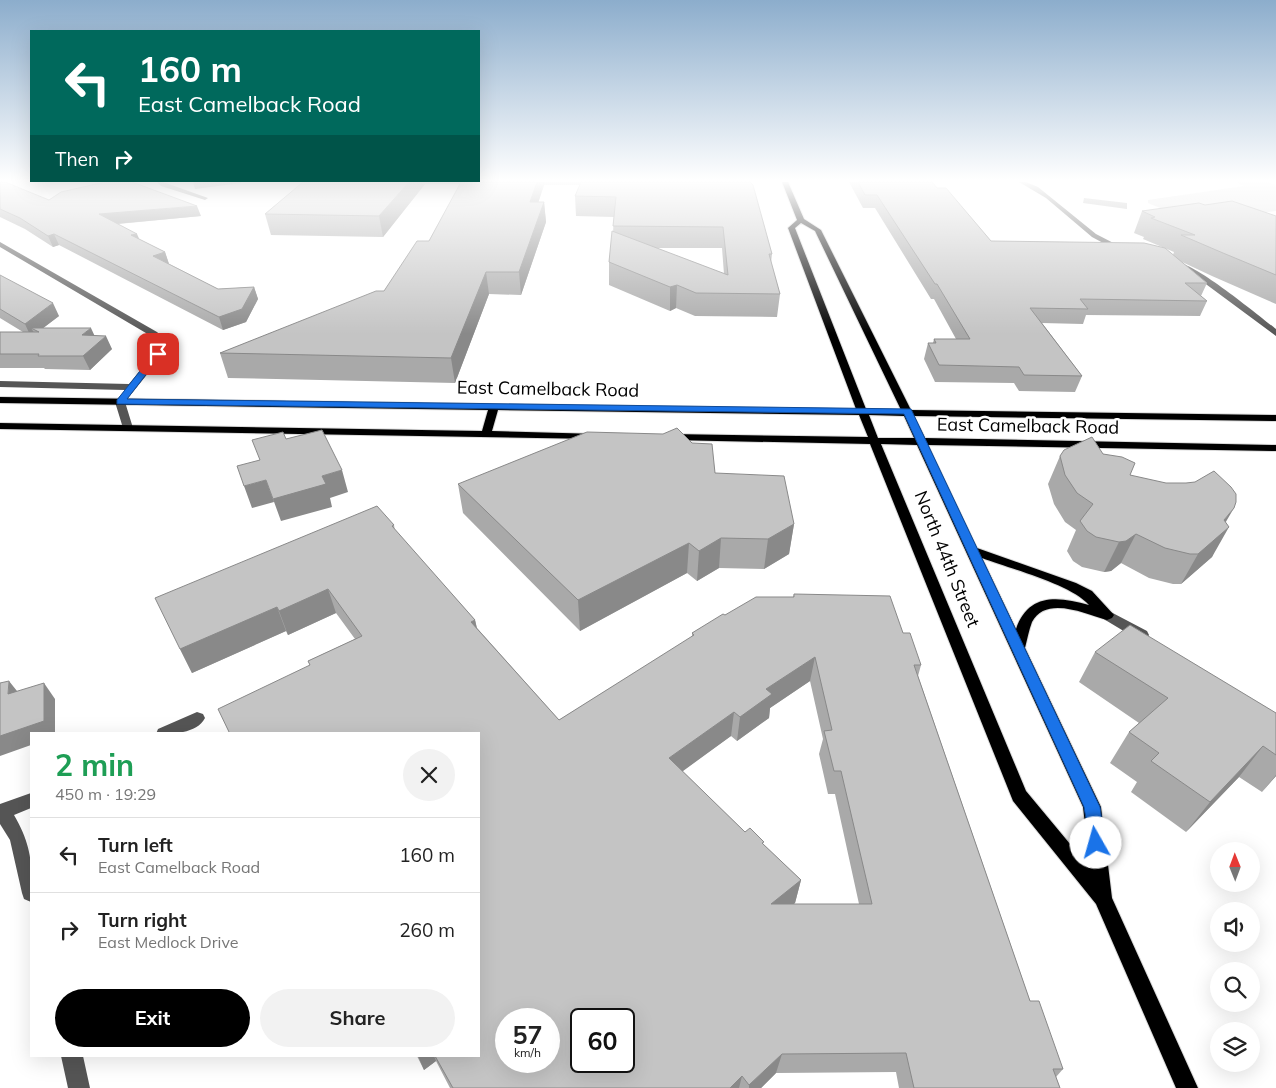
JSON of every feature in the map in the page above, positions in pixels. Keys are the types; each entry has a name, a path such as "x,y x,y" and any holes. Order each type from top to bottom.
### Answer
{"main road":[{"name":"North 44th Street","path":"793,233 862,411 1019,796 1103,898 1187,1088"},
{"name":"North 44th Street","path":"819,233 974,551 1092,807 1103,898"},
{"name":"East Camelback Road","path":"0,400 907,411 1276,418"},
{"path":"486,435 494,406"},
{"path":"0,426 603,436"},
{"name":"East Camelback Road","path":"659,437 1276,448"},
{"path":"974,551 1071,586 1087,594 1107,615"},
{"path":"1018,648 1029,616 1038,608 1050,604 1065,604 1107,615"}],"street":[{"path":"1093,233 1100,239 1128,251"},
{"path":"0,244 154,334 166,345 120,402 128,428"},
{"path":"0,255 14,251"},
{"path":"1166,260 1202,277 1276,334"},
{"path":"0,384 131,386"},
{"path":"1107,615 1156,644"},
{"path":"168,732 197,718"},
{"path":"30,800 1,812 18,838 30,889"},
{"path":"72,1057 79,1088"}],"building":[{"path":"43,233 135,233 137,234 131,235 165,252 153,256 218,289 254,287 242,309 219,317 54,234 48,236"},
{"path":"433,233 533,233 519,272 486,272 451,358 220,353 376,291 384,291 417,241 429,241"},
{"path":"612,233 617,233 728,275 724,233 766,233 772,254 769,254 780,294 696,293 677,285 670,287 609,262"},
{"path":"902,233 984,233 991,241 1144,243 1165,248 1207,283 1185,283 1207,301 1080,299 1088,309 1030,308 1082,376 1024,375 1019,367 939,365 928,343 936,343 934,339 970,339 937,284 935,284"},
{"path":"1189,233 1276,233 1276,275 1181,235 1195,235"},
{"path":"0,275 53,303 25,324 0,309"},
{"path":"31,328 91,328 82,335 106,336 83,356 0,354 0,332 39,332"},
{"path":"677,428 692,443 712,444 715,473 784,476 794,524 768,539 721,538 699,551 689,543 578,600 458,484 587,432 663,434"},
{"path":"322,430 342,470 322,476 326,484 273,499 266,480 244,486 237,466 260,460 252,440 283,432 286,439"},
{"path":"1092,437 1103,454 1122,457 1135,463 1130,475 1166,483 1186,483 1195,482 1214,471 1236,494 1234,508 1224,520 1229,527 1198,554 1165,548 1136,534 1126,541 1119,542 1096,537 1087,531 1080,521 1093,504 1077,493 1065,475 1060,456 1064,450"},
{"path":"377,506 394,525 392,526 475,620 471,622 559,720 694,635 692,633 756,597 794,597 794,594 890,596 903,633 910,633 921,665 914,665 1030,1001 1039,1001 1063,1069 1053,1069 1060,1088 914,1088 906,1053 782,1054 749,1085 742,1076 730,1088 453,1088 436,1057 480,1057 480,732 229,732 218,709 310,665 308,661 362,636 328,589 279,611 277,607 180,649 155,598","holes":["815,657 832,730 824,731 834,771 841,771 872,904 771,904 801,880 762,843 764,842 750,828 745,832 669,758 734,712 740,717 772,694 766,689"]},
{"path":"1130,625 1276,713 1276,755 1263,746 1210,802 1151,761 1159,753 1129,732 1168,698 1095,652"},
{"path":"9,681 8,694 44,683 44,721 0,736 0,683"}],"route":[{"path":"158,354 120,402 907,411 1092,807 1096,843"}]}
